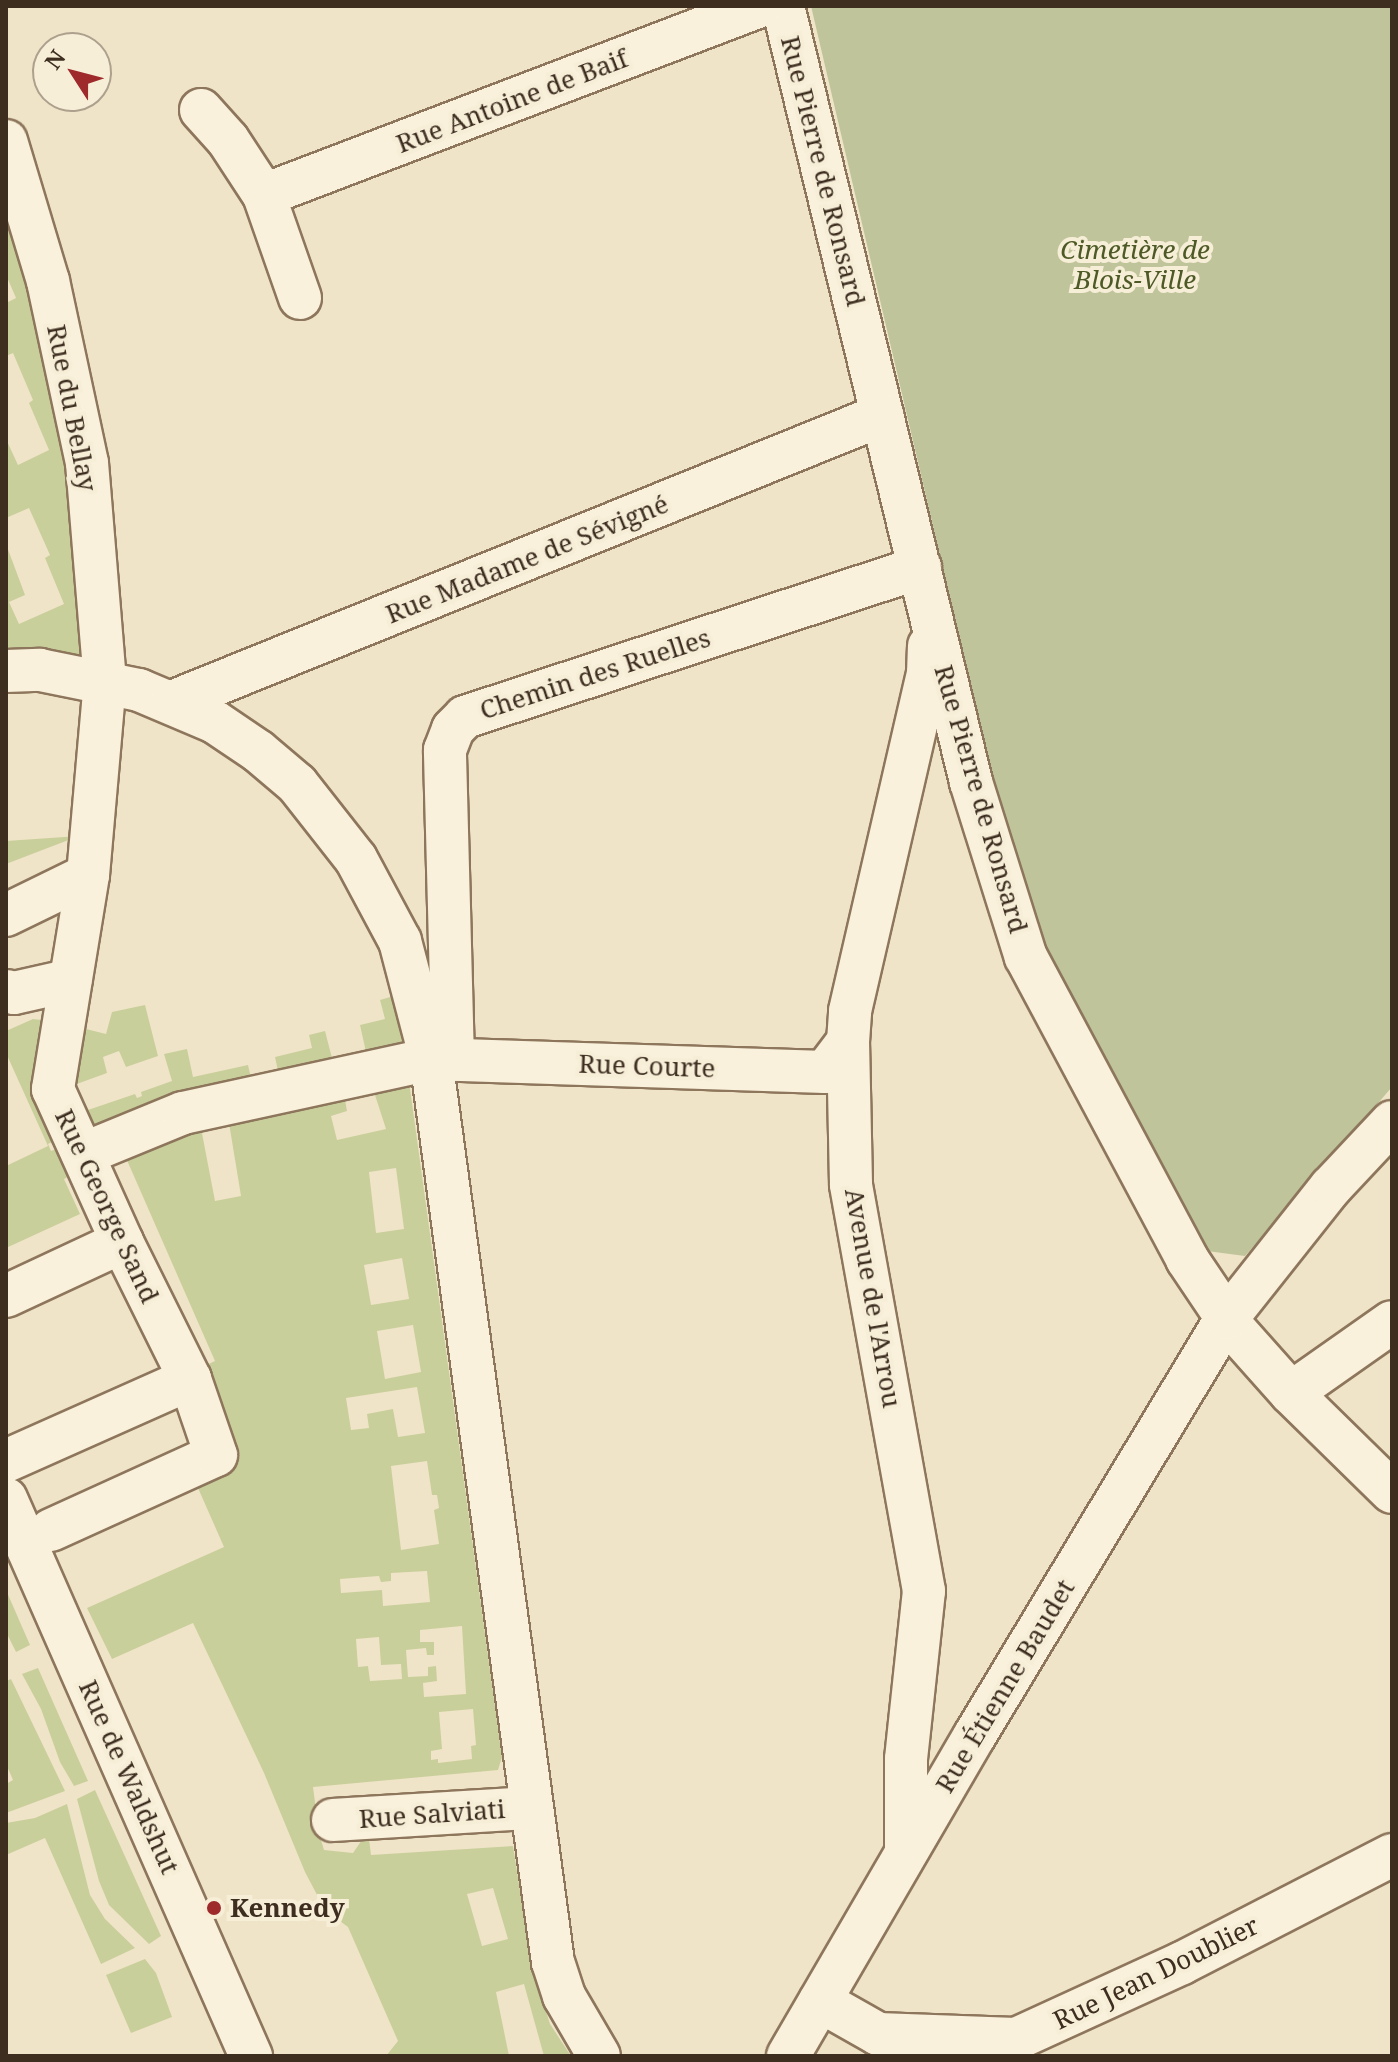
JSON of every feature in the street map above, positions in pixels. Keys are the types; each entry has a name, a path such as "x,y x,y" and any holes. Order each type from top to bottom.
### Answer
{"street":[{"name":"Rue Antoine de Baif","path":"264,195 760,6"},
{"name":"Rue Pierre de Ronsard","path":"783,6 960,738 1026,957 1187,1259 1227,1318 1246,1345 1291,1393 1392,1492"},
{"path":"201,110 235,149 264,195 300,298"},
{"name":"Rue du Bellay","path":"6,141 48,281 87,463 105,681"},
{"name":"Rue Madame de Sévigné","path":"172,702 882,415"},
{"name":"Chemin des Ruelles","path":"442,1059 445,750 453,729 465,717 920,567"},
{"name":"Avenue de l'Arrou","path":"906,1852 906,1759 924,1591 851,1184 848,1042 850,1011 928,674 930,611"},
{"path":"6,671 40,670 105,681 172,702 215,722 258,751 297,784 356,859 400,941 442,1059 531,1808 553,1962 569,2006 599,2056"},
{"name":"Rue George Sand","path":"51,1530 216,1455 190,1379 122,1242 53,1089 88,875 105,681"},
{"path":"912,748 928,736 944,734 960,738"},
{"path":"6,915 88,875"},
{"path":"6,991 14,993 71,980"},
{"name":"Rue Courte","path":"442,1059 825,1072 848,1042"},
{"path":"83,1154 183,1113 442,1059"},
{"name":"Rue Étienne Baudet","path":"788,2056 906,1852 1227,1318 1303,1220 1392,1122"},
{"path":"6,1296 122,1242"},
{"path":"1291,1393 1392,1322"},
{"path":"6,1461 190,1379"},
{"name":"Rue de Waldshut","path":"6,1499 251,2056"},
{"name":"Rue Salviati","path":"333,1820 531,1808"},
{"name":"Rue Jean Doublier","path":"820,2001 878,2034 1016,2039 1182,1963 1392,1855"}],"green space":[{"name":"Cimetière de Blois-Ville","path":"811,6 1392,6 1392,1087 1245,1256 1207,1251 1051,967 1008,846"},
{"path":"6,193 58,389 87,644 75,659 6,653 6,544 25,595 9,602 19,624 64,604 45,558 50,555 29,508 6,518 6,439 18,465 49,450 13,353 6,356 6,303 16,298 6,275"},
{"path":"79,836 6,864 6,841"},
{"path":"394,996 404,1053 280,1080 275,1057 312,1048 309,1035 325,1031 332,1058 366,1052 360,1025 385,1019 380,1000"},
{"path":"145,1005 158,1056 126,1067 119,1051 103,1057 107,1073 74,1085 82,1112 135,1094 137,1098 142,1096 141,1092 172,1081 164,1054 187,1049 193,1077 248,1065 253,1087 95,1144 69,1089 82,1028 106,1034 112,1012"},
{"path":"33,1019 51,1021 59,1138 48,1144 51,1151 61,1147 73,1174 64,1179 80,1214 6,1248 6,1166 48,1146 6,1053 6,1031"},
{"path":"408,1074 502,1757 498,1770 313,1787 319,1833 324,1850 353,1853 368,1831 371,1855 513,1846 532,1967 550,2024 571,2056 544,2056 524,1984 496,1992 509,2056 386,2056 398,2041 348,1927 325,1910 305,1872 264,1773 193,1623 112,1659 87,1608 224,1547 198,1488 234,1471 235,1461 196,1370 215,1361 126,1158 174,1138 171,1129 189,1122","holes":["374,1092 386,1129 337,1140 331,1116 347,1111 345,1100","229,1123 241,1196 215,1201 201,1128","396,1168 404,1229 376,1233 369,1172","402,1258 409,1299 371,1305 364,1265","413,1325 421,1372 385,1379 377,1331","417,1387 425,1433 398,1437 393,1409 367,1414 369,1428 351,1430 346,1398","427,1461 432,1495 437,1495 439,1508 434,1510 439,1544 401,1550 391,1466","427,1571 430,1602 383,1606 382,1590 341,1593 340,1579 379,1576 381,1582 391,1581 391,1573","462,1626 466,1694 424,1697 423,1683 437,1681 436,1666 428,1667 428,1676 408,1677 406,1650 426,1648 427,1655 434,1655 434,1642 420,1642 420,1630","379,1637 381,1665 401,1664 402,1679 370,1681 368,1666 358,1667 356,1639","473,1709 476,1745 471,1746 472,1759 438,1763 438,1759 431,1760 431,1751 442,1749 439,1712","493,1888 508,1939 482,1946 467,1894"]},
{"path":"6,1590 30,1645 16,1652 6,1632"},
{"path":"38,1668 88,1781 74,1786 60,1762 41,1709 22,1674"},
{"path":"11,1679 65,1791 6,1813 6,1784 13,1780 6,1764 6,1681"},
{"path":"95,1790 161,1936 149,1944 109,1905 99,1881 77,1799"},
{"path":"67,1804 90,1895 105,1919 135,1948 101,1964 45,1838 6,1855 6,1823 35,1818"},
{"path":"145,1959 156,1973 172,2017 131,2033 106,1975"}],"place":[{"name":"Kennedy","path":"214,1908"}]}
